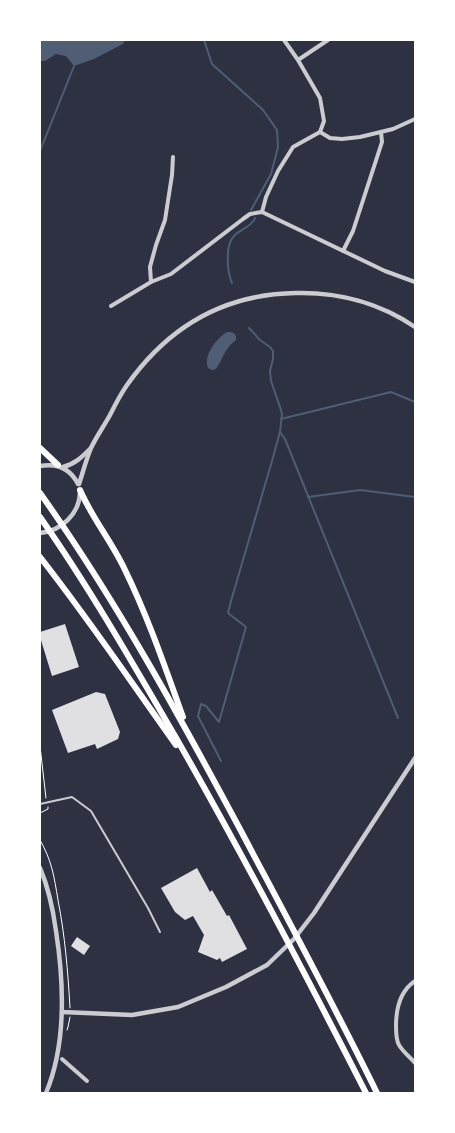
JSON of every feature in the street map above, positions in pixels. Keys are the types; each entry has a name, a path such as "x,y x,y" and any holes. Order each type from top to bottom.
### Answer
{"highway":[{"path":"40,448 61,466"},
{"path":"79,487 84,499 126,570 152,633 188,732"},
{"path":"40,494 70,535 122,617 188,732 317,974 377,1093"},
{"path":"40,517 107,620 199,779 304,970 366,1093"},
{"path":"40,557 111,652 199,779"}],"street":[{"path":"262,212 266,197 278,171 293,147 320,132 324,121 320,98 284,40"},
{"path":"298,60 328,40"},
{"path":"320,132 330,138 342,139 393,129 415,119"},
{"path":"344,251 353,231 382,142 381,132"},
{"path":"151,282 150,267 165,220 173,157"},
{"path":"111,306 151,282 171,274 250,214 262,212 385,271 415,282"},
{"path":"40,533 56,529 70,518 78,502 79,487 92,447 112,410 135,374 167,340 202,316 231,304 275,294 322,293 368,304 398,317 415,327"},
{"path":"40,466 50,464 70,466 77,462 92,447"},
{"path":"61,466 75,477 79,487"},
{"path":"62,1012 132,1015 178,1007 226,987 267,965 294,939 314,913 415,758"},
{"path":"40,868 46,881 52,904 59,952 62,1012 58,1051 46,1093"},
{"path":"415,981 409,985 399,1002 396,1015 396,1037 399,1045 415,1063"},
{"path":"62,1059 87,1081"}],"lane":[{"path":"40,804 72,797 91,811 160,932"}],"path":[{"path":"40,734 48,810 40,813"},
{"path":"40,840 51,864 59,904"}],"water":[{"path":"40,40 125,40 123,44 94,59 74,66 66,56 56,54 45,61 40,61"},
{"path":"227,332 232,332 236,336 236,340 227,350 216,369 212,370 208,368 207,363 209,352 219,338"}],"building":[{"path":"65,624 79,667 52,676 40,632"},
{"path":"96,692 105,694 120,732 118,739 97,749 95,744 68,753 52,710"},
{"path":"197,868 210,892 212,890 227,916 229,915 247,949 222,962 220,958 217,960 198,952 204,935 193,916 185,920 175,912 161,888"},
{"path":"77,937 90,946 84,955 71,946"}],"waterway":[{"path":"204,40 212,64 263,110 277,130 278,147 271,174 251,210"},
{"path":"40,151 74,66"},
{"path":"232,283 228,266 228,252 231,240 251,224 255,218"},
{"path":"221,761 198,716 201,704 206,706 219,722 246,627 228,613 280,432 282,414 271,381 270,371 273,351 249,328"},
{"path":"281,419 391,392 415,402"},
{"path":"280,432 285,439 398,718"},
{"path":"308,497 360,490 415,497"}]}
